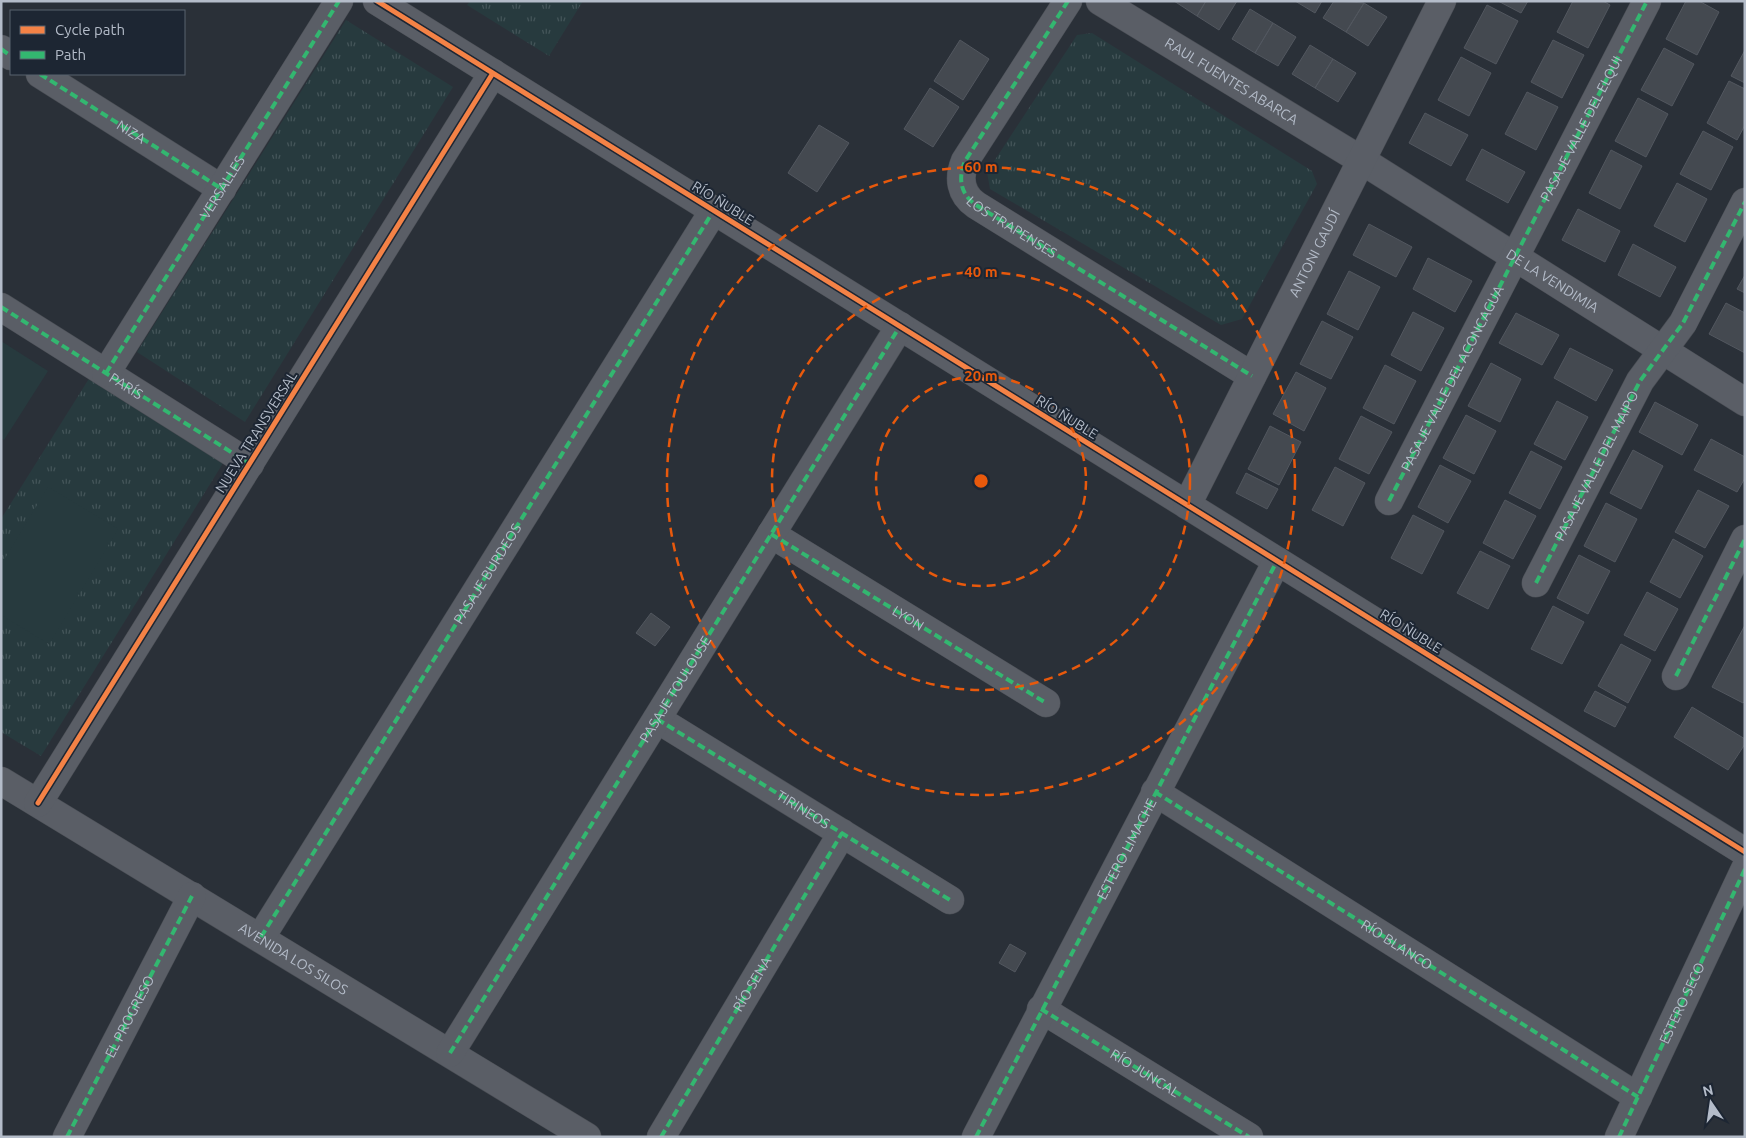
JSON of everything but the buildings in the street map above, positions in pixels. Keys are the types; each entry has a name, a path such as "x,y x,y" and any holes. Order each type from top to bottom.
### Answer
{"street":[{"name":"VERSALLES","path":"106,373 339,1"},
{"name":"RÍO ÑUBLE","path":"377,1 1745,852"},
{"name":"LOS TRAPENSES","path":"1068,1 965,161 960,177 965,193 976,204 1252,376"},
{"name":"RAUL FUENTES ABARCA","path":"1100,1 1361,160"},
{"name":"ANTONI GAUDÍ","path":"1187,505 1442,1"},
{"name":"PASAJE VALLE DEL ELQUI","path":"1516,257 1646,1"},
{"name":"NUEVA TRANSVERSAL","path":"38,803 493,73"},
{"name":"NIZA","path":"42,75 222,189"},
{"name":"DE LA VENDIMIA","path":"1361,160 1745,402"},
{"name":"PASAJE VALLE DEL MAIPO","path":"1536,583 1642,376 1683,323 1745,202"},
{"name":"PASAJE BURDEOS","path":"261,937 714,210"},
{"name":"PASAJE VALLE DEL ACONCAGUA","path":"1389,501 1516,257"},
{"name":"PARÍS","path":"1,308 250,464"},
{"name":"PASAJE TOULOUSE","path":"450,1053 900,326"},
{"name":"LYON","path":"771,534 1046,702"},
{"path":"1676,676 1745,539"},
{"name":"ESTERO LIMACHE","path":"976,1137 1041,1009 1277,561"},
{"name":"TIRINEOS","path":"656,719 950,900"},
{"name":"AVENIDA LOS SILOS","path":"1,781 261,937 586,1137"},
{"name":"RÍO BLANCO","path":"1155,792 1638,1097"},
{"name":"RÍO SENA","path":"661,1137 842,834"},
{"name":"ESTERO SECO","path":"1619,1137 1745,869"},
{"name":"EL PROGRESO","path":"67,1137 192,896"},
{"name":"RÍO JUNCAL","path":"1041,1009 1249,1137"}],"green space":[{"path":"470,1 583,1 549,56 467,5"},
{"path":"346,20 453,87 245,422 137,352"},
{"path":"1092,33 1312,171 1317,184 1242,319 1221,325 990,189 987,172 1077,35"},
{"path":"1,341 48,371 4,440 1,438"},
{"path":"90,377 225,460 41,756 1,732 1,519"},
{"path":"48,487 118,529 49,644 1,615 1,565"}],"marked path":[{"path":"106,373 339,1"},
{"path":"1068,1 965,161 961,179 964,191 976,205 1252,376"},
{"path":"1389,501 1647,1"},
{"path":"1,49 10,55"},
{"path":"42,75 222,189"},
{"path":"1536,583 1640,381 1683,323 1745,202"},
{"path":"261,937 714,210"},
{"path":"1,307 250,464"},
{"path":"450,1053 900,326"},
{"path":"771,534 1046,703"},
{"path":"1676,676 1745,539"},
{"path":"976,1137 1277,561"},
{"path":"657,719 950,900"},
{"path":"1155,792 1638,1097"},
{"path":"661,1137 842,833"},
{"path":"1619,1137 1745,869"},
{"path":"67,1137 192,896"},
{"path":"1041,1009 1249,1137"}],"cycle path":[{"path":"377,1 1745,852"},
{"path":"38,803 493,73"}]}
